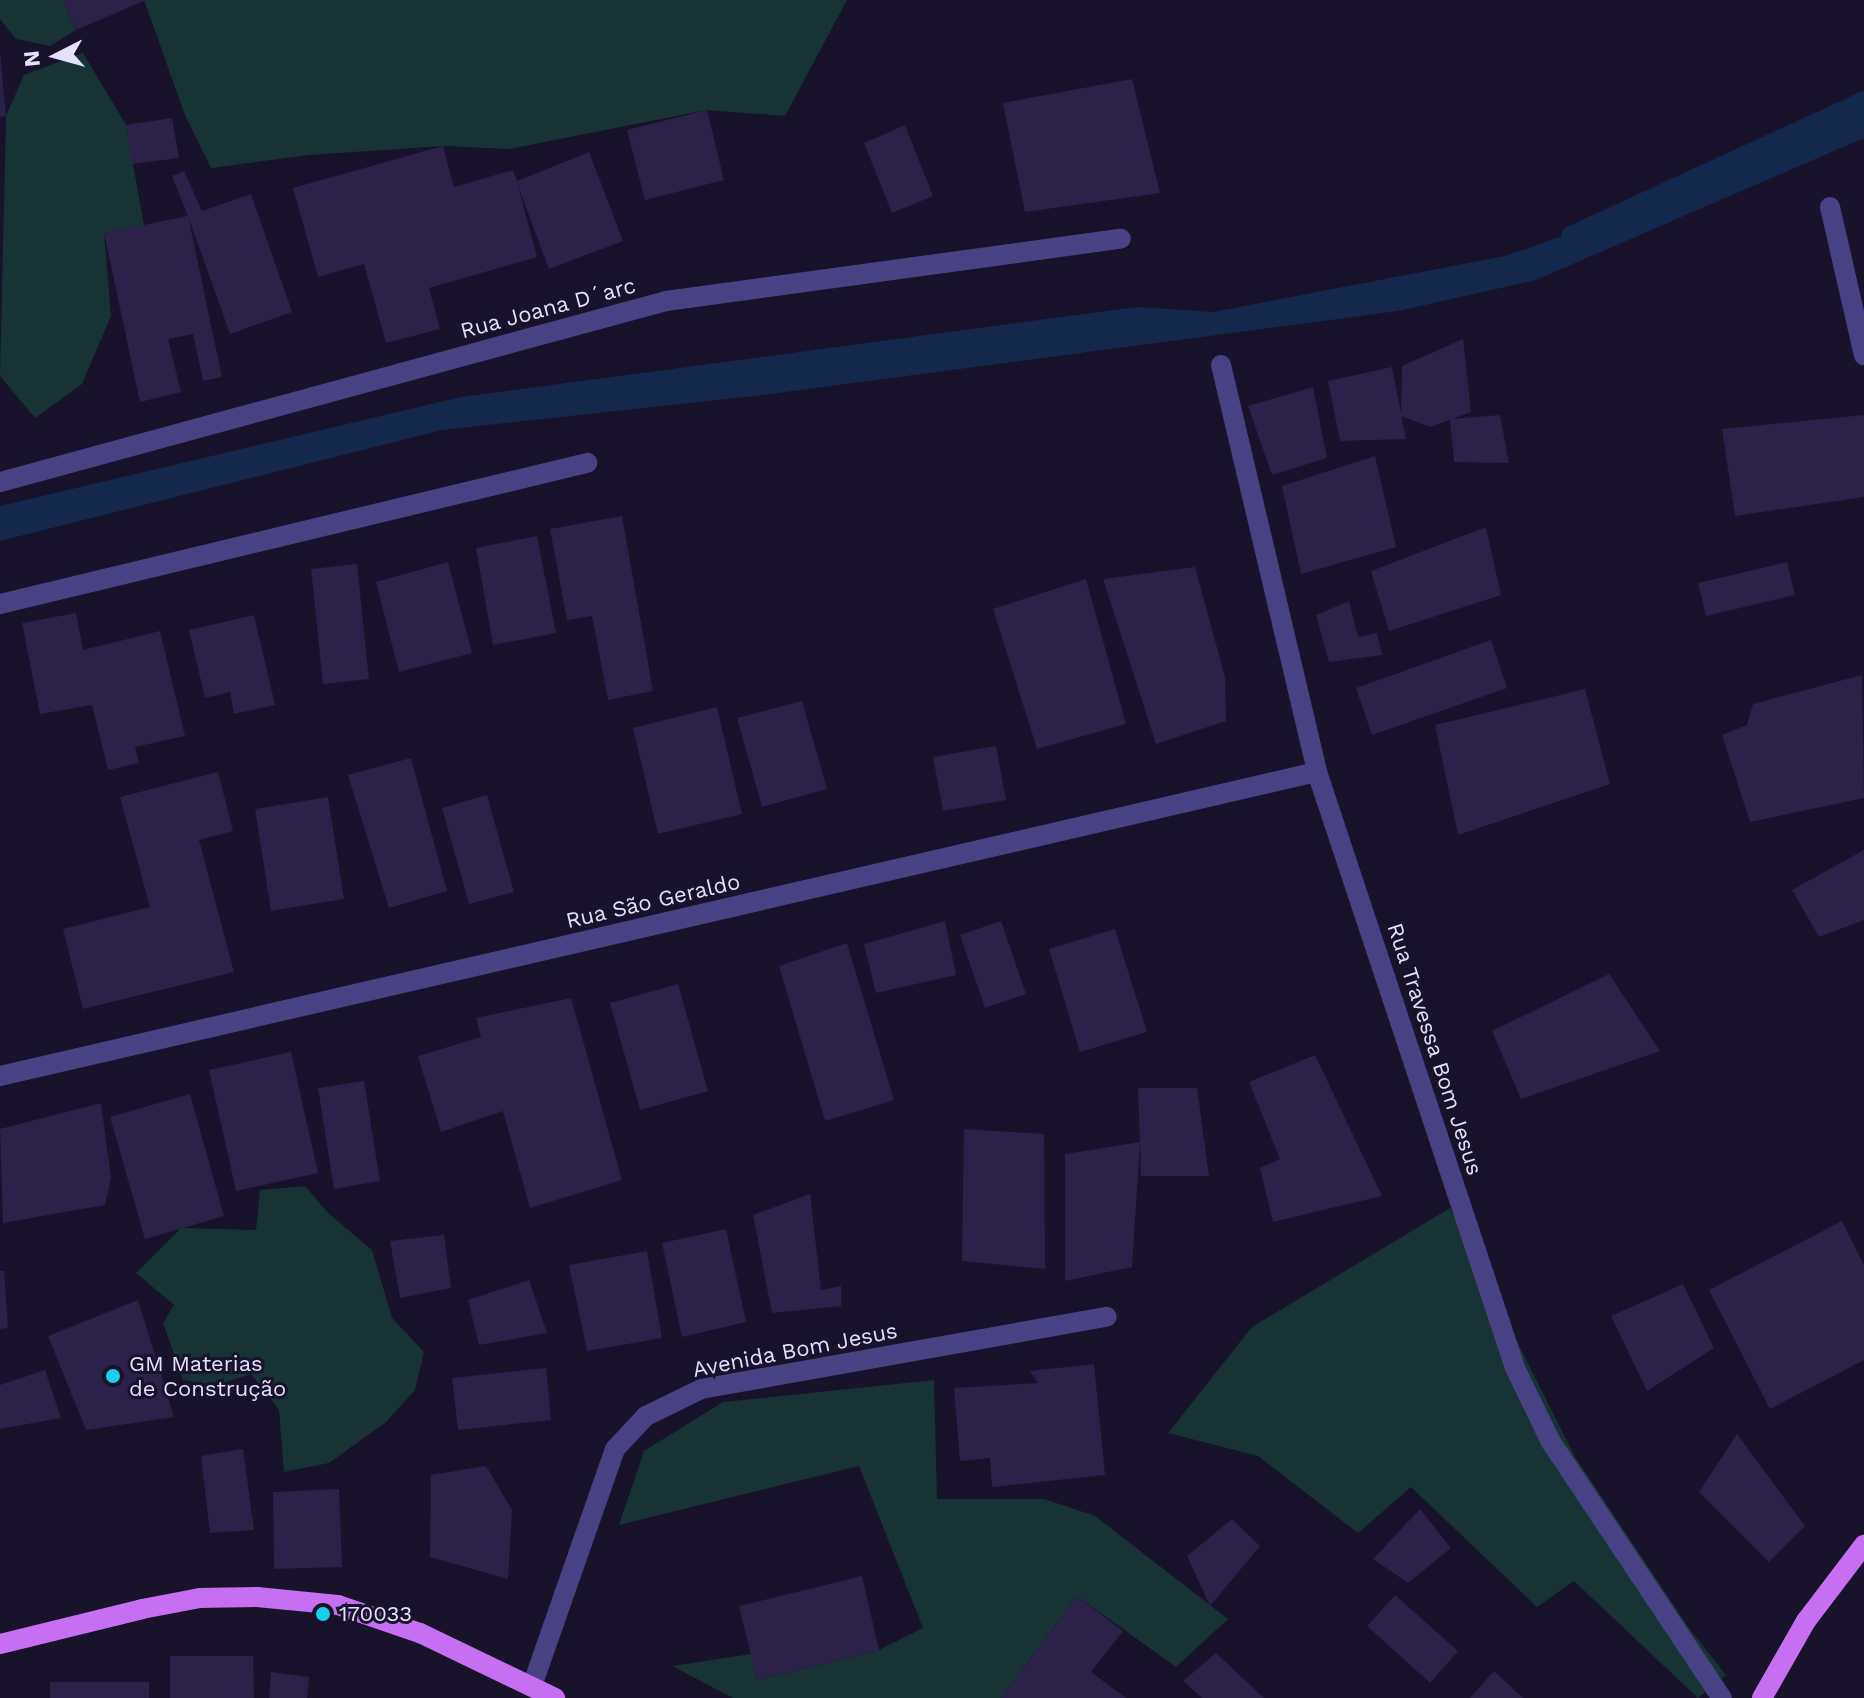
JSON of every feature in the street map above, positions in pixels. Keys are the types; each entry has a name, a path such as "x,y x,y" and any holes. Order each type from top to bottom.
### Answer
{"main road":[{"path":"1762,1698 1806,1621 1864,1545"},
{"path":"0,1644 200,1598 257,1597 338,1605 420,1633 555,1698"}],"street":[{"path":"1830,207 1864,355"},
{"name":"Rua Joana D´arc","path":"0,482 666,301 1121,239"},
{"name":"Rua Travessa Bom Jesus","path":"1221,365 1317,772 1515,1368 1551,1442 1722,1698"},
{"path":"0,604 587,463"},
{"name":"Rua São Geraldo","path":"0,1076 1317,772"},
{"name":"Avenida Bom Jesus","path":"532,1686 615,1449 646,1416 701,1389 1107,1317"}],"green space":[{"path":"0,0 63,0 76,30 50,46 16,39 0,19"},
{"path":"144,0 847,0 785,116 707,110 509,149 443,146 309,155 211,168 185,115"},
{"path":"83,53 126,125 144,225 104,233 111,316 82,384 35,418 0,376 6,116 24,75"},
{"path":"305,1186 329,1214 372,1250 392,1318 424,1352 415,1390 386,1422 329,1463 284,1472 279,1410 251,1374 216,1385 183,1380 163,1323 174,1305 136,1273 181,1228 256,1230 260,1190"},
{"path":"1450,1208 1574,1455 1689,1628 1726,1675 1698,1698 1574,1581 1537,1607 1411,1487 1358,1533 1258,1456 1168,1433 1252,1327"},
{"path":"934,1380 937,1499 1044,1499 1095,1516 1228,1619 1176,1667 1077,1596 1001,1698 733,1698 672,1666 751,1654 757,1680 879,1650 923,1628 859,1466 619,1525 644,1451 723,1402"}],"water":[{"path":"1864,106 1864,138 1536,280 1398,311 763,395 442,430 0,541 0,506 461,397 1137,307 1213,312 1505,256 1643,208 1838,111"}],"building":[{"path":"63,0 146,0 76,30"},
{"path":"0,52 6,116 0,117"},
{"path":"1132,79 1160,193 1025,212 1003,103"},
{"path":"707,110 724,180 645,200 627,130"},
{"path":"172,118 179,158 132,164 126,125"},
{"path":"905,125 933,196 892,213 864,143"},
{"path":"443,146 454,187 513,170 517,181 589,152 623,241 549,269 518,186 537,257 429,288 440,329 386,343 364,264 318,277 293,188"},
{"path":"184,171 202,211 251,194 292,312 230,334 172,176"},
{"path":"188,216 222,377 203,381 193,334 168,339 181,392 140,402 104,233"},
{"path":"1463,339 1471,412 1431,427 1401,416 1402,366"},
{"path":"1392,367 1406,439 1340,441 1328,381"},
{"path":"1313,387 1327,458 1272,475 1248,406"},
{"path":"1500,415 1509,463 1454,462 1450,419"},
{"path":"1864,415 1864,497 1735,516 1722,429"},
{"path":"1375,456 1396,547 1301,574 1282,486"},
{"path":"622,516 653,691 608,700 592,616 567,620 550,529"},
{"path":"1486,527 1501,595 1389,631 1371,571"},
{"path":"537,536 556,633 493,645 476,548"},
{"path":"448,562 472,653 399,672 376,582"},
{"path":"1787,562 1795,595 1706,616 1698,583"},
{"path":"357,564 369,679 323,684 311,569"},
{"path":"1195,567 1225,677 1226,721 1156,744 1103,579"},
{"path":"1086,579 1126,724 1037,749 993,609"},
{"path":"1349,601 1358,637 1377,633 1382,655 1329,662 1316,615"},
{"path":"76,613 83,650 160,631 185,736 135,747 139,763 108,770 92,705 40,714 22,623"},
{"path":"254,615 275,705 234,714 230,692 205,698 189,630"},
{"path":"1491,640 1507,688 1372,735 1356,688"},
{"path":"1862,675 1864,798 1750,822 1722,735 1747,725 1753,704"},
{"path":"1585,689 1610,784 1458,835 1435,725"},
{"path":"802,701 827,789 762,807 737,718"},
{"path":"717,707 742,814 658,834 633,728"},
{"path":"996,746 1006,800 943,811 933,757"},
{"path":"411,758 447,891 389,908 348,775"},
{"path":"218,772 233,831 199,840 234,972 83,1009 63,929 150,907 120,797"},
{"path":"487,795 514,892 469,904 442,808"},
{"path":"328,797 344,899 271,911 255,809"},
{"path":"1864,850 1864,920 1819,937 1792,890"},
{"path":"945,921 956,975 876,993 864,944"},
{"path":"1001,921 1026,994 985,1008 960,935"},
{"path":"1115,929 1147,1032 1080,1052 1049,949"},
{"path":"847,943 894,1100 825,1121 779,966"},
{"path":"1609,974 1660,1051 1521,1099 1492,1031"},
{"path":"678,984 708,1091 640,1110 610,1003"},
{"path":"571,998 622,1180 530,1208 503,1111 441,1132 418,1056 481,1037 476,1018"},
{"path":"291,1052 318,1173 236,1191 209,1070"},
{"path":"1315,1055 1382,1196 1273,1222 1260,1168 1280,1159 1249,1082"},
{"path":"364,1081 380,1181 334,1189 318,1088"},
{"path":"1138,1088 1197,1088 1209,1176 1141,1176"},
{"path":"190,1094 224,1216 145,1239 110,1117"},
{"path":"101,1103 111,1178 105,1205 3,1223 0,1129"},
{"path":"964,1129 1044,1134 1045,1269 962,1261"},
{"path":"1140,1142 1132,1267 1065,1281 1065,1154"},
{"path":"810,1194 821,1290 841,1286 841,1306 772,1313 753,1215"},
{"path":"1842,1221 1864,1265 1864,1360 1770,1409 1709,1290"},
{"path":"726,1229 746,1322 682,1337 662,1243"},
{"path":"444,1235 451,1288 400,1298 390,1241"},
{"path":"647,1251 662,1338 587,1351 569,1265"},
{"path":"0,1271 4,1271 8,1328 0,1329"},
{"path":"529,1280 547,1333 479,1345 468,1300"},
{"path":"1683,1284 1714,1348 1647,1391 1611,1316"},
{"name":"GM Materias de Construção","path":"138,1300 174,1417 86,1430 48,1336"},
{"path":"1094,1364 1105,1475 992,1487 990,1458 960,1461 954,1388 1038,1383 1030,1371"},
{"path":"546,1368 551,1420 458,1430 452,1378"},
{"path":"45,1370 61,1418 0,1429 0,1385"},
{"path":"1737,1434 1805,1526 1769,1562 1699,1492"},
{"path":"243,1449 254,1530 210,1533 201,1456"},
{"path":"486,1466 512,1510 508,1579 430,1557 431,1475"},
{"path":"339,1489 342,1567 274,1569 273,1492"},
{"path":"1420,1509 1451,1548 1408,1583 1373,1559"},
{"path":"1232,1519 1260,1546 1210,1606 1187,1556"},
{"path":"862,1576 879,1650 757,1680 739,1606"},
{"path":"1395,1595 1458,1651 1430,1683 1367,1626"},
{"path":"1077,1596 1123,1631 1091,1672 1126,1698 1001,1698"},
{"path":"1216,1653 1264,1698 1202,1698 1183,1681"},
{"path":"170,1656 253,1656 254,1698 170,1698"},
{"path":"1494,1671 1523,1698 1470,1698"},
{"path":"271,1672 309,1677 307,1698 269,1698"},
{"path":"50,1682 149,1682 149,1698 50,1698"}],"waterway":[{"path":"1571,236 1864,101"}],"place":[{"name":"GM Materias de Construção","path":"113,1376"},
{"name":"170033","path":"323,1614"}]}
